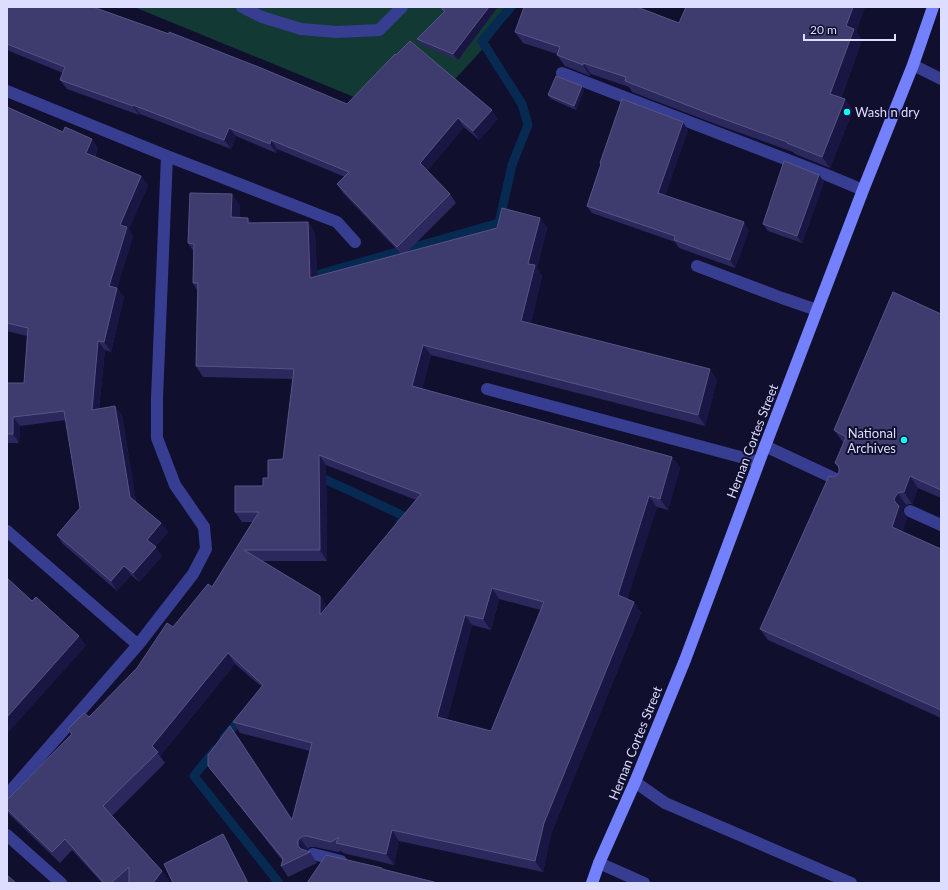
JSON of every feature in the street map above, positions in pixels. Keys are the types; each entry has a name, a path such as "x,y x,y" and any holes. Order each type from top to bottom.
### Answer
{"main road":[{"name":"Hernan Cortes Street","path":"592,883 599,863 635,782 685,660 817,310 913,65 933,7"}],"street":[{"path":"242,7 262,17 301,29 337,32 379,30 402,7"},
{"path":"913,65 941,79"},
{"path":"562,73 863,190"},
{"path":"7,91 336,222 355,242"},
{"path":"7,795 138,645 193,574 206,549 204,527 175,485 157,438 157,398 168,156"},
{"path":"696,266 817,310"},
{"path":"487,389 759,462"},
{"path":"765,446 840,481"},
{"path":"910,511 941,525"},
{"path":"7,530 138,645"},
{"path":"635,782 665,803 851,883"},
{"path":"7,835 61,883"},
{"path":"313,854 351,863"},
{"path":"599,863 644,883"}],"green space":[{"path":"134,7 515,7 480,52 401,138 371,104"}],"building":[{"path":"7,7 93,7 169,34 169,32 347,104 395,54 396,55 410,41 492,110 473,131 458,118 420,163 450,194 397,247 337,184 349,172 271,140 270,144 229,128 224,140 133,105 60,80 65,67 7,44"},
{"path":"443,7 489,7 453,54 417,39 445,11 442,9"},
{"path":"524,7 637,7 679,23 686,7 853,7 846,26 854,29 830,94 845,99 822,157 787,142 625,81 626,77 583,63 583,65 557,55 560,47 515,32"},
{"path":"556,76 582,86 574,106 548,95"},
{"path":"622,99 683,122 658,193 744,222 730,260 674,240 675,236 587,206"},
{"path":"7,107 63,132 65,127 92,139 86,153 141,176 120,225 127,227 109,286 117,288 104,342 98,341 92,410 115,406 130,497 161,523 147,540 156,547 133,573 124,566 111,581 57,535 80,508 64,411 13,417 13,434 7,434 7,383 24,383 28,328 7,323"},
{"path":"784,161 819,175 797,236 763,224"},
{"path":"190,193 232,194 231,217 248,218 248,223 308,222 310,278 497,228 502,208 540,218 528,264 535,265 521,321 710,369 698,415 423,345 412,386 672,457 660,499 649,496 618,595 634,602 544,823 535,861 392,830 386,854 336,843 339,837 331,842 303,836 298,841 298,846 301,849 310,852 281,866 283,859 208,766 208,755 230,726 292,820 312,743 233,722 263,685 228,653 152,746 158,752 103,806 162,871 153,883 129,883 129,867 111,883 104,883 65,839 52,852 7,809 7,800 72,734 68,729 84,713 89,717 137,668 167,623 173,627 208,584 212,587 259,512 235,512 235,486 263,486 263,478 268,478 268,460 283,459 294,369 196,366 198,283 193,283 194,244 188,243","holes":["319,455 421,494 320,615 320,596 244,550 320,550","492,588 544,602 491,731 437,717 465,615 483,619"]},
{"path":"893,292 941,314 941,490 910,476 904,492 898,493 895,497 894,500 899,506 892,527 941,549 941,710 760,629 829,476 836,476 839,472 838,465 835,463 846,437 834,430"},
{"path":"7,578 32,601 36,597 79,636 7,717"},
{"path":"223,834 248,883 173,883 164,864"},
{"path":"326,855 382,868 438,883 307,883"},
{"path":"7,875 16,883 7,883"}],"waterway":[{"path":"306,278 499,223 512,165 528,125 522,104 482,41 511,7"},
{"path":"316,475 406,517 400,523"},
{"path":"224,738 243,716"},
{"path":"215,750 194,776 279,883"}],"place":[{"name":"Wash n dry","path":"847,112"},
{"name":"National Archives","path":"904,440"}]}
